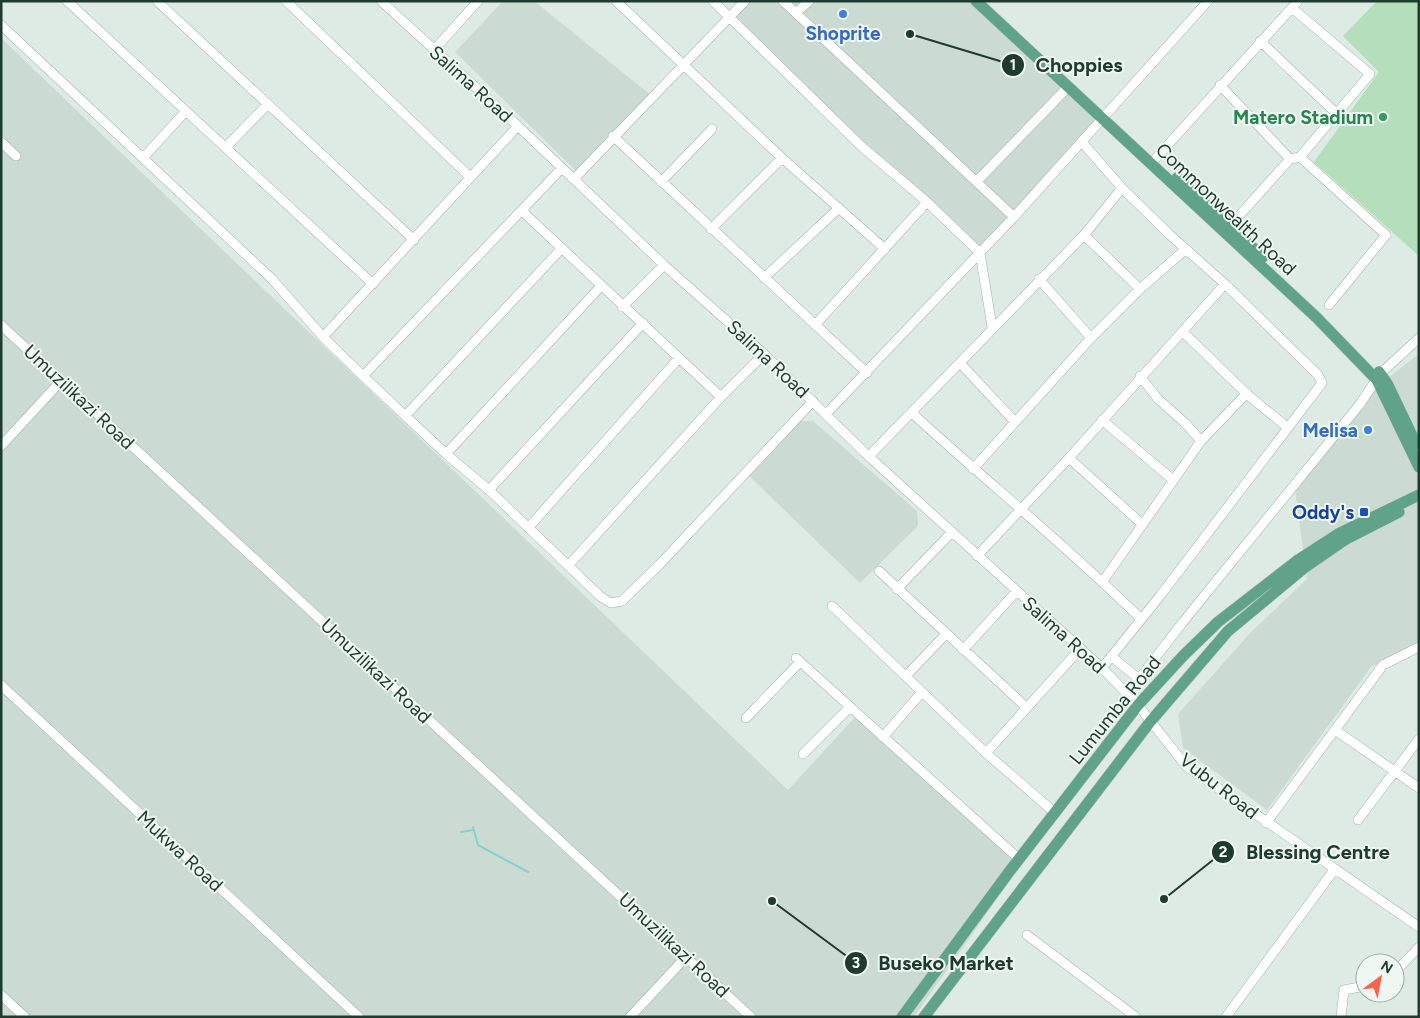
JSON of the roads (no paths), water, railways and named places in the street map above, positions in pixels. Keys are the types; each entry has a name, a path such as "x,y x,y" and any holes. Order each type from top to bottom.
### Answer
{"main road":[{"name":"Commonwealth Road","path":"980,2 1106,117 1379,377 1419,467"},
{"name":"Commonwealth Road","path":"980,2 1069,86 1156,158 1230,226 1379,377 1401,410 1419,450"},
{"name":"Lumumba Road","path":"902,1017 1138,705 1218,622 1298,560 1338,534 1419,495"},
{"name":"Lumumba Road","path":"924,1017 1150,722 1228,631 1304,568 1346,539 1419,503"}],"street":[{"path":"157,1 414,240"},
{"path":"286,1 470,176"},
{"name":"Salima Road","path":"382,1 574,178 664,265 764,354 869,456 1016,592 1102,668 1138,705 1150,722"},
{"path":"434,50 478,1"},
{"path":"616,1 685,64 782,158 885,249"},
{"path":"713,1 861,146 927,202 980,253 992,328"},
{"path":"574,178 745,1"},
{"path":"783,1 1014,216"},
{"path":"796,13 809,1"},
{"path":"826,414 867,373 1106,117 1208,1"},
{"path":"72,3 185,112 226,147 373,284"},
{"path":"1156,158 1220,85 1295,5 1370,74 1300,157 1290,159 1230,226"},
{"path":"1,25 272,279 323,337 404,416 489,490 601,597 611,603 622,601 660,564 813,401"},
{"path":"1260,42 1337,114"},
{"path":"1220,85 1290,159"},
{"path":"977,181 1069,86"},
{"path":"226,147 268,104"},
{"path":"143,158 185,112"},
{"path":"323,337 518,126"},
{"path":"661,182 712,129"},
{"path":"613,136 867,373"},
{"path":"1,142 16,156"},
{"path":"1082,142 1122,188 1225,284 1318,375 1322,383 1160,596 1140,618 1102,668"},
{"path":"1300,157 1386,235 1329,305"},
{"path":"711,229 782,158"},
{"path":"362,376 523,212 562,168"},
{"path":"869,456 1084,234 1122,188"},
{"path":"815,325 927,202"},
{"path":"764,278 839,208"},
{"path":"523,212 622,307 643,324 721,397"},
{"path":"1084,234 1140,289"},
{"path":"404,416 562,248"},
{"path":"973,469 1091,338 1140,289 1186,249"},
{"path":"622,307 664,265"},
{"path":"1039,279 1091,338"},
{"path":"977,556 1069,458 1140,376 1183,332 1225,284"},
{"path":"446,454 601,286"},
{"path":"489,490 643,324"},
{"name":"Umuzilikazi Road","path":"1,325 752,1017"},
{"path":"1183,332 1246,393 1287,427"},
{"path":"1111,656 1139,679 1379,377 1419,338"},
{"path":"568,566 721,397 764,354"},
{"path":"528,527 679,358"},
{"path":"960,364 1015,422"},
{"path":"1140,376 1158,399 1200,441"},
{"path":"1,446 61,381"},
{"path":"1102,581 1200,441 1246,393"},
{"path":"912,413 973,469 1102,581 1140,618"},
{"path":"1102,420 1172,480"},
{"path":"1069,458 1142,524"},
{"path":"897,589 952,532"},
{"path":"879,571 1027,708"},
{"path":"963,650 1016,592"},
{"path":"832,606 986,753 1055,813"},
{"path":"906,676 946,634"},
{"path":"1266,823 1383,665 1419,646"},
{"path":"986,753 1080,650"},
{"path":"746,718 798,660 1019,860"},
{"name":"Mukwa Road","path":"1,685 359,1017"},
{"path":"883,737 922,692"},
{"path":"802,754 850,707"},
{"name":"Vubu Road","path":"1150,722 1186,766 1419,927"},
{"path":"1335,730 1419,788"},
{"path":"1358,820 1419,739"},
{"path":"1226,1017 1334,870"},
{"path":"1027,935 1136,1017"},
{"path":"1405,962 1419,947"},
{"path":"630,1017 686,957"},
{"path":"1341,1017 1344,990 1355,988"},
{"path":"1,995 25,1017"}],"waterway":[{"path":"473,827 478,845 528,872"},
{"path":"461,832 473,830"}],"place":[{"name":"Shoprite","path":"843,14"},
{"name":"Choppies","path":"910,34"},
{"name":"Matero Stadium","path":"1383,117"},
{"name":"Melisa","path":"1368,430"},
{"name":"Oddy's","path":"1364,512"},
{"name":"Blessing Centre","path":"1164,899"},
{"name":"Buseko Market","path":"772,901"}]}
